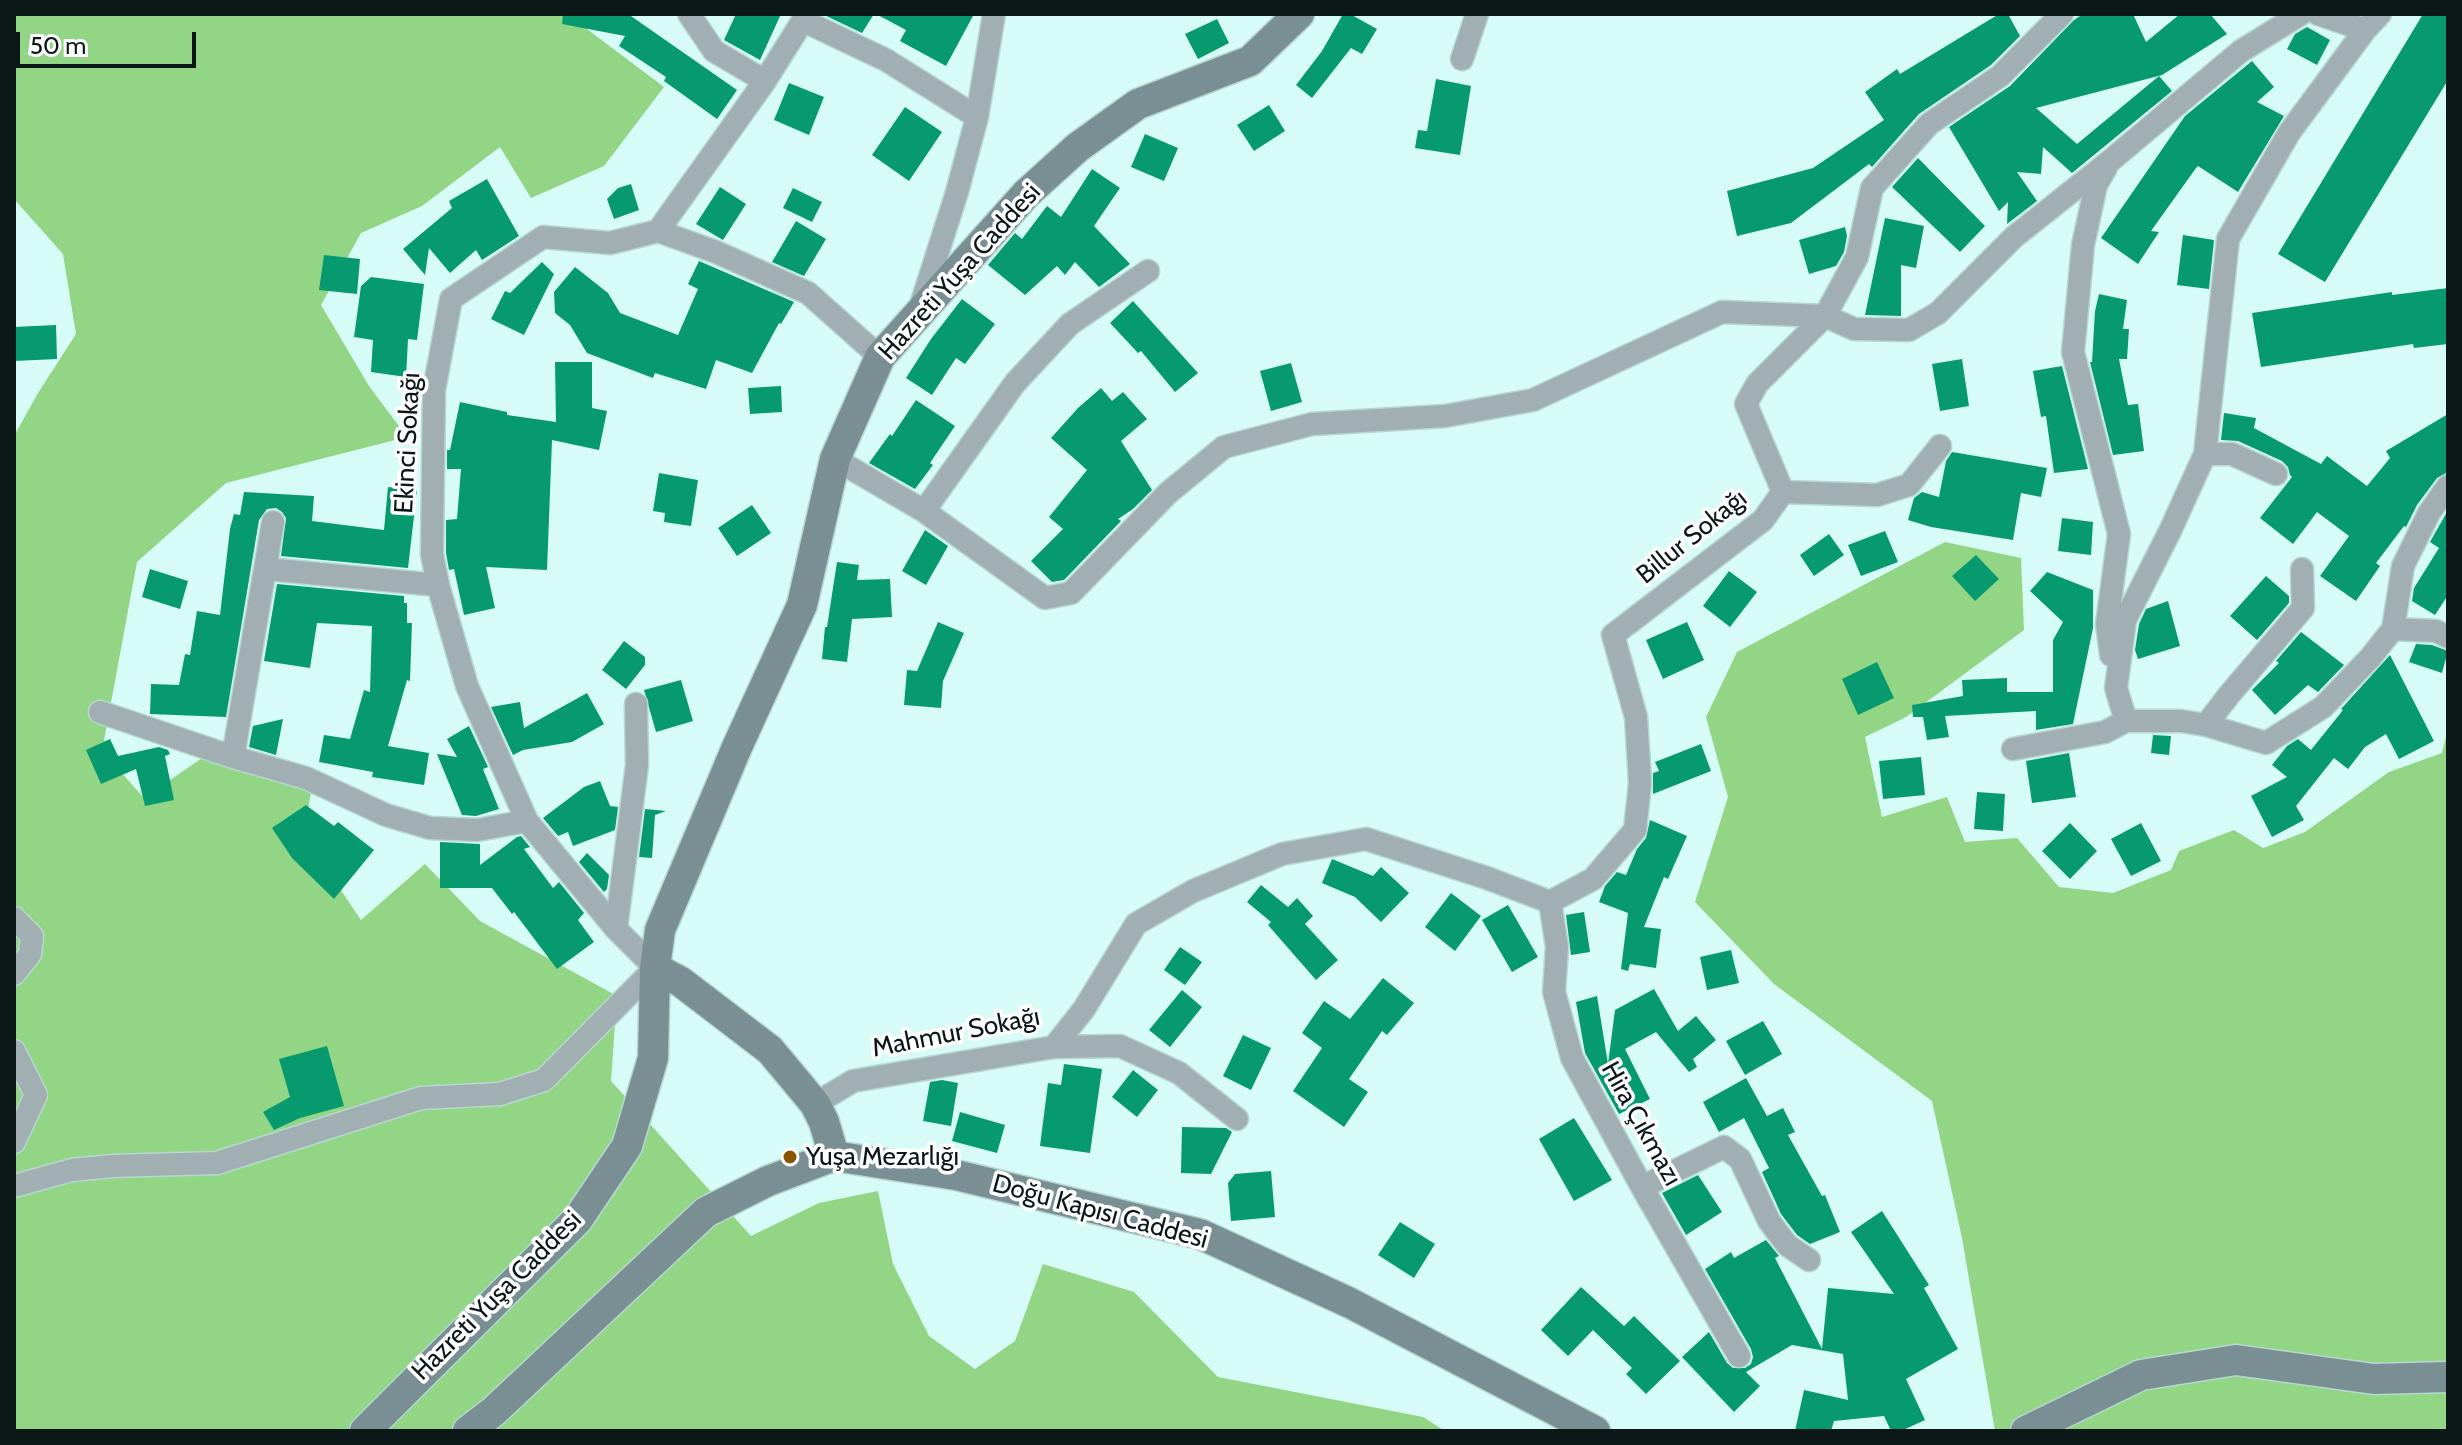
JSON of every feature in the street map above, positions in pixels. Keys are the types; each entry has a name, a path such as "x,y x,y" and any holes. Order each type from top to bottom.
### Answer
{"street":[{"path":"689,14 714,51 765,81"},
{"path":"919,312 977,117 994,14"},
{"name":"Hazreti Yuşa Caddesi","path":"365,1431 578,1219 627,1146 653,1058 655,968 660,930 737,747 802,605 835,459 880,357 1026,194 1078,147 1138,104 1250,61 1299,14"},
{"path":"1462,59 1477,14"},
{"path":"1825,316 1857,257 1872,188 1929,124 2000,76 2062,14"},
{"path":"835,459 924,511 1045,598 1071,593 1168,493 1224,447 1312,424 1445,416 1533,400 1722,312 1825,316 1854,329 1909,330 1938,313 2014,237 2241,51 2301,14"},
{"path":"2116,688 2125,620 2205,454 2228,239 2289,133 2372,22 2318,14"},
{"path":"880,357 808,293 716,252 658,231 806,18 886,60 977,117"},
{"path":"2110,161 2096,185 2083,245 2073,352 2119,534 2107,624 2116,688 2126,721"},
{"name":"Ekinci Sokağı","path":"655,968 616,929 527,821 467,686 432,554 434,390 451,299 543,237 610,243 658,231"},
{"path":"924,511 1015,383 1070,324 1148,271"},
{"name":"Billur Sokağı","path":"1550,902 1593,879 1635,830 1640,783 1636,717 1613,635 1763,520 1783,492 1746,404 1757,384 1825,316"},
{"path":"1783,492 1877,495 1909,485 1940,446"},
{"path":"2205,454 2232,454 2276,474"},
{"path":"2013,749 2105,732 2126,721 2181,721 2266,743 2323,707 2393,629 2403,566 2429,513 2448,486"},
{"path":"233,757 273,522"},
{"path":"266,569 438,585"},
{"path":"2206,725 2303,608 2302,569"},
{"path":"2393,629 2436,631 2448,637"},
{"path":"616,929 637,765 636,704"},
{"path":"100,712 306,778 386,815 430,828 477,830 527,821"},
{"name":"Mahmur Sokağı","path":"815,1104 853,1081 1054,1047 1084,1009 1136,924 1193,891 1282,854 1366,839 1550,902"},
{"name":"Hira Çıkmazı","path":"1550,902 1557,947 1554,992 1572,1058 1739,1356"},
{"path":"14,918 32,936 30,954 14,974"},
{"path":"14,1186 72,1170 217,1163 421,1098 500,1094 515,1090 544,1080 655,968 681,982 770,1050 815,1104 834,1156"},
{"path":"1054,1047 1120,1046 1179,1073 1237,1119"},
{"path":"14,1051 36,1095 14,1142"},
{"path":"1642,1187 1724,1147 1740,1159 1769,1221 1787,1245 1809,1260"},
{"name":"Doğu Kapısı Caddesi","path":"468,1431 527,1380 706,1212 768,1181 834,1156 956,1175 1200,1234 1350,1303 1595,1431"},
{"path":"2026,1431 2141,1375 2236,1360 2374,1379 2448,1377"}],"green space":[{"path":"14,14 574,14 575,20 664,87 604,166 531,198 500,147 422,206 361,233 321,305 369,386 407,437 226,483 137,562 102,751 144,798 205,756 313,783 303,834 361,920 425,864 480,921 617,996 611,1081 751,1236 819,1203 878,1191 893,1264 929,1336 975,1369 1015,1341 1043,1264 1134,1292 1218,1377 1423,1417 1445,1431 14,1431 14,436 76,334 63,254 14,199"},
{"path":"1945,542 2021,558 2024,630 1906,717 1865,737 1882,817 1947,797 1965,842 2017,838 2059,887 2113,893 2171,870 2179,851 2234,830 2263,848 2305,832 2389,772 2442,753 2448,729 2448,1431 1995,1431 1962,1238 1932,1101 1774,984 1695,902 1728,797 1706,717 1737,652"}],"building":[{"path":"563,14 628,14 737,90 717,119 664,81 666,77 619,46 625,36 562,24"},
{"path":"736,14 781,14 760,60 724,40"},
{"path":"822,14 874,14 862,33"},
{"path":"876,14 974,14 946,66 900,41 906,30"},
{"path":"1343,14 1350,14 1377,29 1362,54 1351,48 1312,98 1296,85 1322,51"},
{"path":"1999,14 2008,14 2020,36 1991,65 1919,114 1872,167 1869,164 1791,223 1737,236 1727,191 1813,168 1884,120 1865,92 1897,69 1900,74"},
{"path":"2083,14 2133,14 2146,42 2180,14 2210,14 2227,34 2162,75 2036,108 2077,144 2159,76 2172,91 2072,173 2043,147 2041,174 2017,172 2037,201 2007,224 2008,202 1999,211 1949,127 2010,86"},
{"path":"2423,14 2448,14 2448,80 2325,282 2278,254"},
{"path":"1217,19 1229,43 1198,59 1185,34"},
{"path":"2307,27 2330,40 2317,65 2287,49 2295,34"},
{"path":"2252,61 2274,87 2257,102 2284,116 2238,192 2198,166 2196,168 2151,231 2159,232 2138,264 2101,238 2185,116"},
{"path":"1436,79 1471,86 1460,155 1415,148 1418,130 1427,131"},
{"path":"789,83 824,97 809,135 774,120"},
{"path":"1269,105 1285,131 1254,151 1237,125"},
{"path":"905,107 942,132 909,181 872,155"},
{"path":"1145,134 1178,148 1164,181 1131,167"},
{"path":"1918,158 1985,226 1960,252 1892,187"},
{"path":"1092,169 1120,188 1094,226 1130,264 1099,287 1075,262 1065,275 1057,266 1025,295 988,265 1015,233 1022,239 1047,206 1061,217"},
{"path":"487,179 519,236 482,260 476,250 450,273 429,248 425,275 403,249 452,208 449,201"},
{"path":"631,184 639,210 614,219 607,199 618,188"},
{"path":"720,187 746,204 723,240 696,224"},
{"path":"793,188 822,202 812,222 783,208"},
{"path":"1885,218 1924,226 1916,268 1901,265 1901,316 1865,315"},
{"path":"796,221 826,239 804,276 772,262"},
{"path":"1845,227 1844,252 1836,266 1809,274 1799,240"},
{"path":"2183,235 2214,240 2209,289 2177,285"},
{"path":"324,255 360,259 357,294 319,290"},
{"path":"699,261 794,302 752,373 716,360 706,389 655,373 653,378 587,353 570,325 555,313 554,292 575,267 608,293 620,313 678,335 698,289 688,284"},
{"path":"542,262 554,274 524,335 491,319 505,291 510,293"},
{"path":"371,277 424,284 417,340 408,339 406,377 371,372 373,340 354,337 361,286"},
{"path":"2448,288 2448,344 2414,348 2413,344 2261,367 2252,313 2392,292 2392,295"},
{"path":"2099,294 2127,300 2123,329 2129,329 2127,359 2119,359 2128,405 2138,404 2144,451 2113,455 2090,362"},
{"path":"962,299 995,324 965,364 956,358 932,395 906,378"},
{"path":"1133,301 1198,373 1175,392 1141,351 1138,353 1110,323"},
{"path":"56,325 57,359 14,361 14,327"},
{"path":"1962,359 1969,406 1940,411 1932,364"},
{"path":"555,362 592,362 592,408 607,411 599,450 552,440 547,570 486,567 495,608 464,615 454,569 449,570 446,553 446,520 457,519 461,469 447,469 447,450 450,450 460,402 507,412 507,415 556,422"},
{"path":"1291,363 1302,402 1271,411 1260,371"},
{"path":"2062,366 2088,469 2054,473 2046,416 2041,417 2033,371"},
{"path":"781,386 782,412 750,414 748,388"},
{"path":"1101,388 1112,401 1123,392 1147,419 1121,441 1152,490 1118,519 1121,521 1064,580 1052,582 1031,561 1063,529 1049,517 1087,470 1051,438"},
{"path":"916,400 955,426 915,489 869,463"},
{"path":"2224,413 2256,418 2254,428 2321,464 2327,456 2367,486 2390,458 2386,451 2448,414 2448,472 2437,478 2417,505 2406,527 2376,563 2380,566 2356,601 2320,576 2349,536 2317,512 2293,544 2260,518 2292,477 2282,461 2238,441 2221,440"},
{"path":"1952,452 2047,468 2041,497 2021,493 2013,540 1931,527 1908,520 1914,498 1922,492 1939,497 1946,461"},
{"path":"659,473 698,480 691,526 664,522 665,513 653,511"},
{"path":"388,487 417,490 408,568 281,556 286,518 276,508 267,509 259,520 226,717 150,714 151,684 179,685 185,654 190,655 197,611 220,615 230,529 234,514 240,515 244,492 314,496 312,521 384,530"},
{"path":"752,505 771,533 737,556 718,528"},
{"path":"2448,510 2448,595 2435,615 2412,601 2414,588 2439,548 2430,542"},
{"path":"2062,518 2093,522 2091,555 2058,551"},
{"path":"925,530 948,546 926,585 902,571"},
{"path":"1885,531 1898,562 1861,576 1848,545"},
{"path":"1829,534 1844,555 1814,576 1800,555"},
{"path":"1976,555 1999,579 1975,601 1952,576"},
{"path":"837,562 859,565 857,580 890,579 892,617 852,619 847,662 822,659"},
{"path":"150,569 188,581 180,609 142,597"},
{"path":"1729,571 1757,592 1730,627 1703,606"},
{"path":"2047,572 2093,590 2093,628 2073,724 2036,730 2036,711 1945,716 1949,737 1927,740 1923,717 1913,717 1912,705 1963,696 1962,680 2007,678 2007,692 2053,692 2053,640 2063,622 2030,591"},
{"path":"2266,576 2289,596 2289,603 2257,640 2230,616"},
{"path":"277,584 404,596 407,623 412,623 410,681 407,680 388,746 429,753 424,785 372,777 373,772 319,762 324,735 350,739 364,690 370,692 372,626 317,623 310,668 264,661"},
{"path":"2168,601 2180,646 2138,659 2135,650 2139,624 2146,609"},
{"path":"938,622 964,633 943,681 941,708 904,705 907,670 917,671"},
{"path":"1687,622 1704,660 1663,679 1646,640"},
{"path":"2301,632 2344,665 2318,692 2308,685 2275,715 2252,690 2279,663 2276,661"},
{"path":"624,641 645,657 645,665 626,689 602,670"},
{"path":"2416,644 2432,645 2448,651 2442,673 2409,662"},
{"path":"2390,655 2434,741 2399,759 2386,734 2365,747 2348,769 2334,758 2296,806 2304,820 2272,837 2251,796 2287,777 2272,765 2287,746 2298,739 2311,750 2341,709"},
{"path":"1877,662 1894,698 1858,715 1842,679"},
{"path":"681,680 693,721 656,732 644,690"},
{"path":"587,693 604,724 572,742 523,750 513,755 491,707 520,702 524,728"},
{"path":"283,719 276,755 249,747 253,726"},
{"path":"469,726 488,767 483,769 499,809 476,816 462,815 437,754 457,757 447,739"},
{"path":"2153,735 2171,736 2169,755 2151,753"},
{"path":"110,739 118,756 159,747 168,750 170,754 165,756 174,800 145,806 136,769 101,784 86,750"},
{"path":"1701,744 1711,771 1653,794 1653,773 1659,771 1655,762"},
{"path":"2069,753 2076,797 2032,803 2026,761"},
{"path":"1921,757 1925,795 1883,799 1879,761"},
{"path":"600,781 610,806 618,807 615,830 573,846 568,832 558,836 543,818 584,787"},
{"path":"1977,792 2005,794 2003,831 1974,829"},
{"path":"306,805 334,826 338,822 374,850 334,899 292,858 272,828"},
{"path":"645,809 666,811 655,815 652,858 639,857"},
{"path":"1650,820 1687,836 1668,879 1664,877 1644,927 1661,929 1656,968 1630,964 1628,971 1621,969 1628,913 1599,902 1605,886 1617,872 1626,875 1637,849 1646,838"},
{"path":"2070,823 2097,851 2070,879 2042,851"},
{"path":"2141,823 2161,861 2131,876 2111,839"},
{"path":"521,836 530,847 524,849 553,888 559,882 584,913 578,920 594,942 557,969 492,888 440,888 440,842 480,844 480,865"},
{"path":"587,853 609,875 604,892 579,862"},
{"path":"1332,859 1373,876 1381,867 1409,893 1381,922 1355,897 1322,883"},
{"path":"1261,885 1288,907 1297,898 1313,916 1305,924 1338,960 1316,980 1268,925 1271,922 1247,902"},
{"path":"1451,893 1481,916 1455,951 1425,927"},
{"path":"1508,905 1538,957 1512,972 1482,920"},
{"path":"1584,912 1590,952 1571,955 1566,915"},
{"path":"1180,947 1202,962 1185,985 1164,970"},
{"path":"1731,950 1739,983 1707,990 1700,957"},
{"path":"1383,978 1414,1003 1387,1035 1382,1031 1349,1079 1368,1092 1344,1127 1293,1091 1322,1048 1302,1033 1324,1001 1350,1019"},
{"path":"1654,989 1678,1031 1696,1016 1716,1040 1693,1059 1697,1067 1689,1072 1656,1032 1625,1049 1650,1099 1619,1114 1585,1053 1576,1002 1597,996 1608,1064 1615,1010"},
{"path":"1182,990 1202,1007 1170,1047 1149,1030"},
{"path":"1763,1021 1782,1054 1745,1075 1726,1041"},
{"path":"1243,1035 1271,1048 1251,1090 1223,1076"},
{"path":"327,1046 344,1106 300,1118 274,1130 263,1112 290,1097 279,1059"},
{"path":"1064,1064 1102,1069 1090,1153 1040,1146 1048,1083 1061,1085"},
{"path":"1133,1070 1158,1090 1137,1117 1112,1097"},
{"path":"1746,1078 1767,1116 1783,1108 1795,1132 1788,1135 1822,1196 1825,1195 1840,1232 1810,1244 1797,1235 1781,1214 1762,1172 1769,1168 1744,1118 1719,1132 1703,1102"},
{"path":"942,1080 958,1083 951,1126 923,1121 930,1082"},
{"path":"960,1112 1005,1125 997,1153 952,1141"},
{"path":"1574,1118 1612,1180 1574,1201 1539,1139"},
{"path":"1182,1127 1226,1128 1232,1132 1211,1174 1181,1173"},
{"path":"1271,1171 1275,1217 1231,1221 1228,1183 1235,1174"},
{"path":"1698,1175 1722,1212 1686,1235 1662,1193"},
{"path":"1882,1211 1929,1285 1924,1288 1958,1349 1906,1379 1925,1420 1901,1431 1891,1431 1884,1416 1834,1421 1831,1431 1795,1431 1804,1390 1848,1400 1843,1354 1792,1345 1746,1372 1760,1386 1734,1412 1682,1357 1709,1332 1733,1368 1745,1368 1751,1364 1753,1357 1705,1269 1731,1252 1734,1258 1766,1240 1779,1256 1775,1258 1822,1349 1828,1288 1894,1294 1851,1232"},
{"path":"1400,1222 1435,1244 1414,1278 1378,1255"},
{"path":"1581,1287 1624,1326 1634,1316 1680,1361 1646,1394 1626,1374 1632,1368 1593,1330 1568,1356 1541,1330"}],"place":[{"name":"Yuşa Mezarlığı","path":"790,1157"}]}
